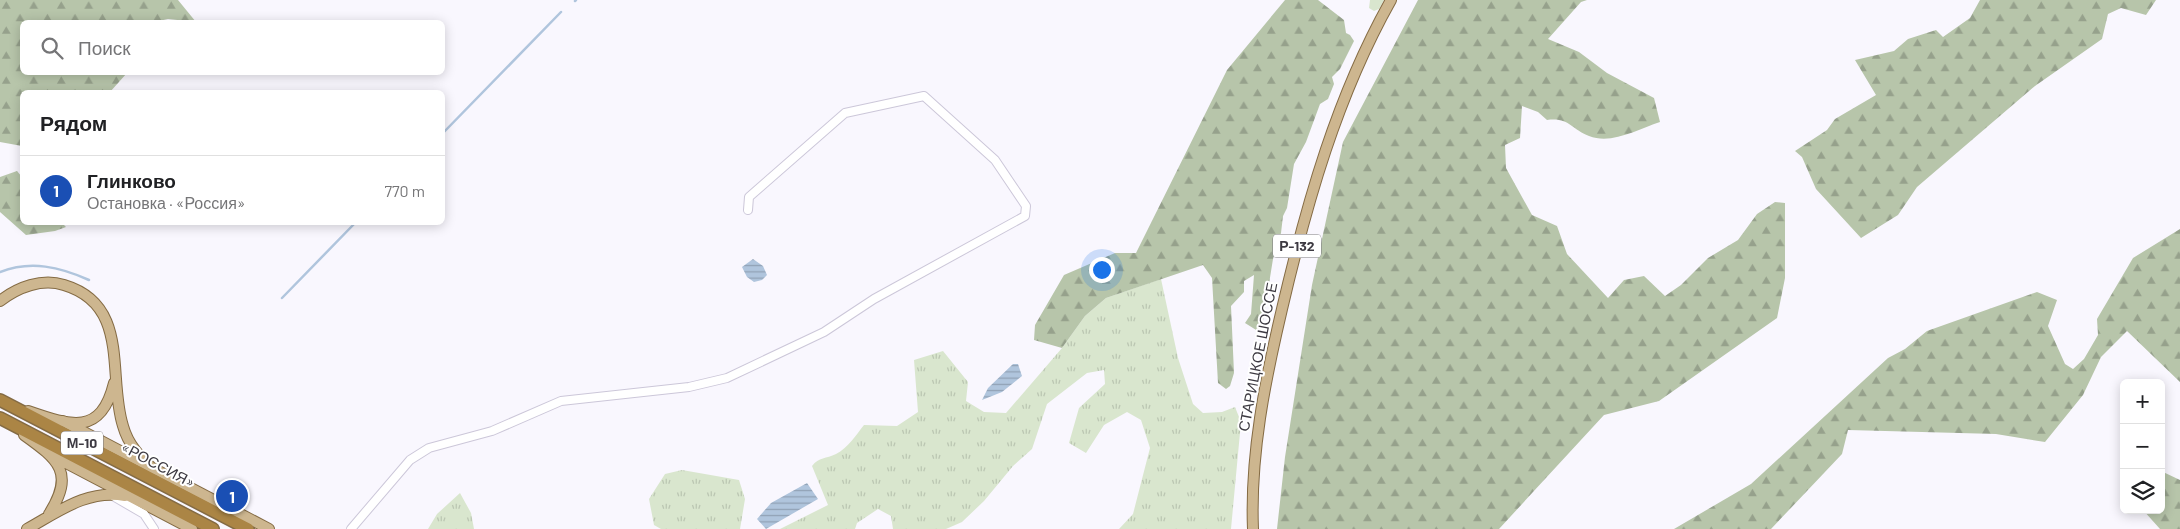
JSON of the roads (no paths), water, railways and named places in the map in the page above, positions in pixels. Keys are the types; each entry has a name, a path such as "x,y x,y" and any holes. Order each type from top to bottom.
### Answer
{"highway":[{"name":"«РОССИЯ»","path":"4,402 244,527"},
{"name":"«РОССИЯ»","path":"1,418 213,529"}],"main road":[{"name":"СТАРИЦКОЕ ШОССЕ","path":"1253,529 1252,506 1256,445 1264,392 1307,208 1343,102 1375,30 1391,0"},
{"path":"0,300 18,289 46,282 67,286 86,296 101,311 108,324 114,350 120,415 125,432 138,454 153,469"},
{"path":"63,421 80,423 98,417 108,403 116,377"},
{"path":"4,402 63,421 269,529"},
{"path":"1,418 49,454 192,529"},
{"path":"49,454 59,469 63,485 58,499 49,514"},
{"path":"188,488 244,527"},
{"path":"27,529 49,514 78,501 109,494 133,498"},
{"path":"1247,529 1252,506"}],"street":[{"path":"352,528 410,460 429,448 492,431 561,401 690,387 727,378 824,332 874,299 1025,216 1027,211 1026,206 995,160 924,96 844,112 749,197 748,210"},
{"path":"109,494 144,514 154,529"}],"water":[{"path":"753,259 763,266 767,275 762,280 754,282 747,277 742,267"},
{"path":"1013,364 1018,364 1022,376 1002,392 982,400 988,388"},
{"path":"807,483 818,499 766,529 757,519 771,503"}],"waterway":[{"path":"445,131 561,12"},
{"path":"282,298 353,225"},
{"path":"0,272 23,266 34,266 56,269 89,280"}],"place":[{"name":"Глинково","path":"232,496"}]}
